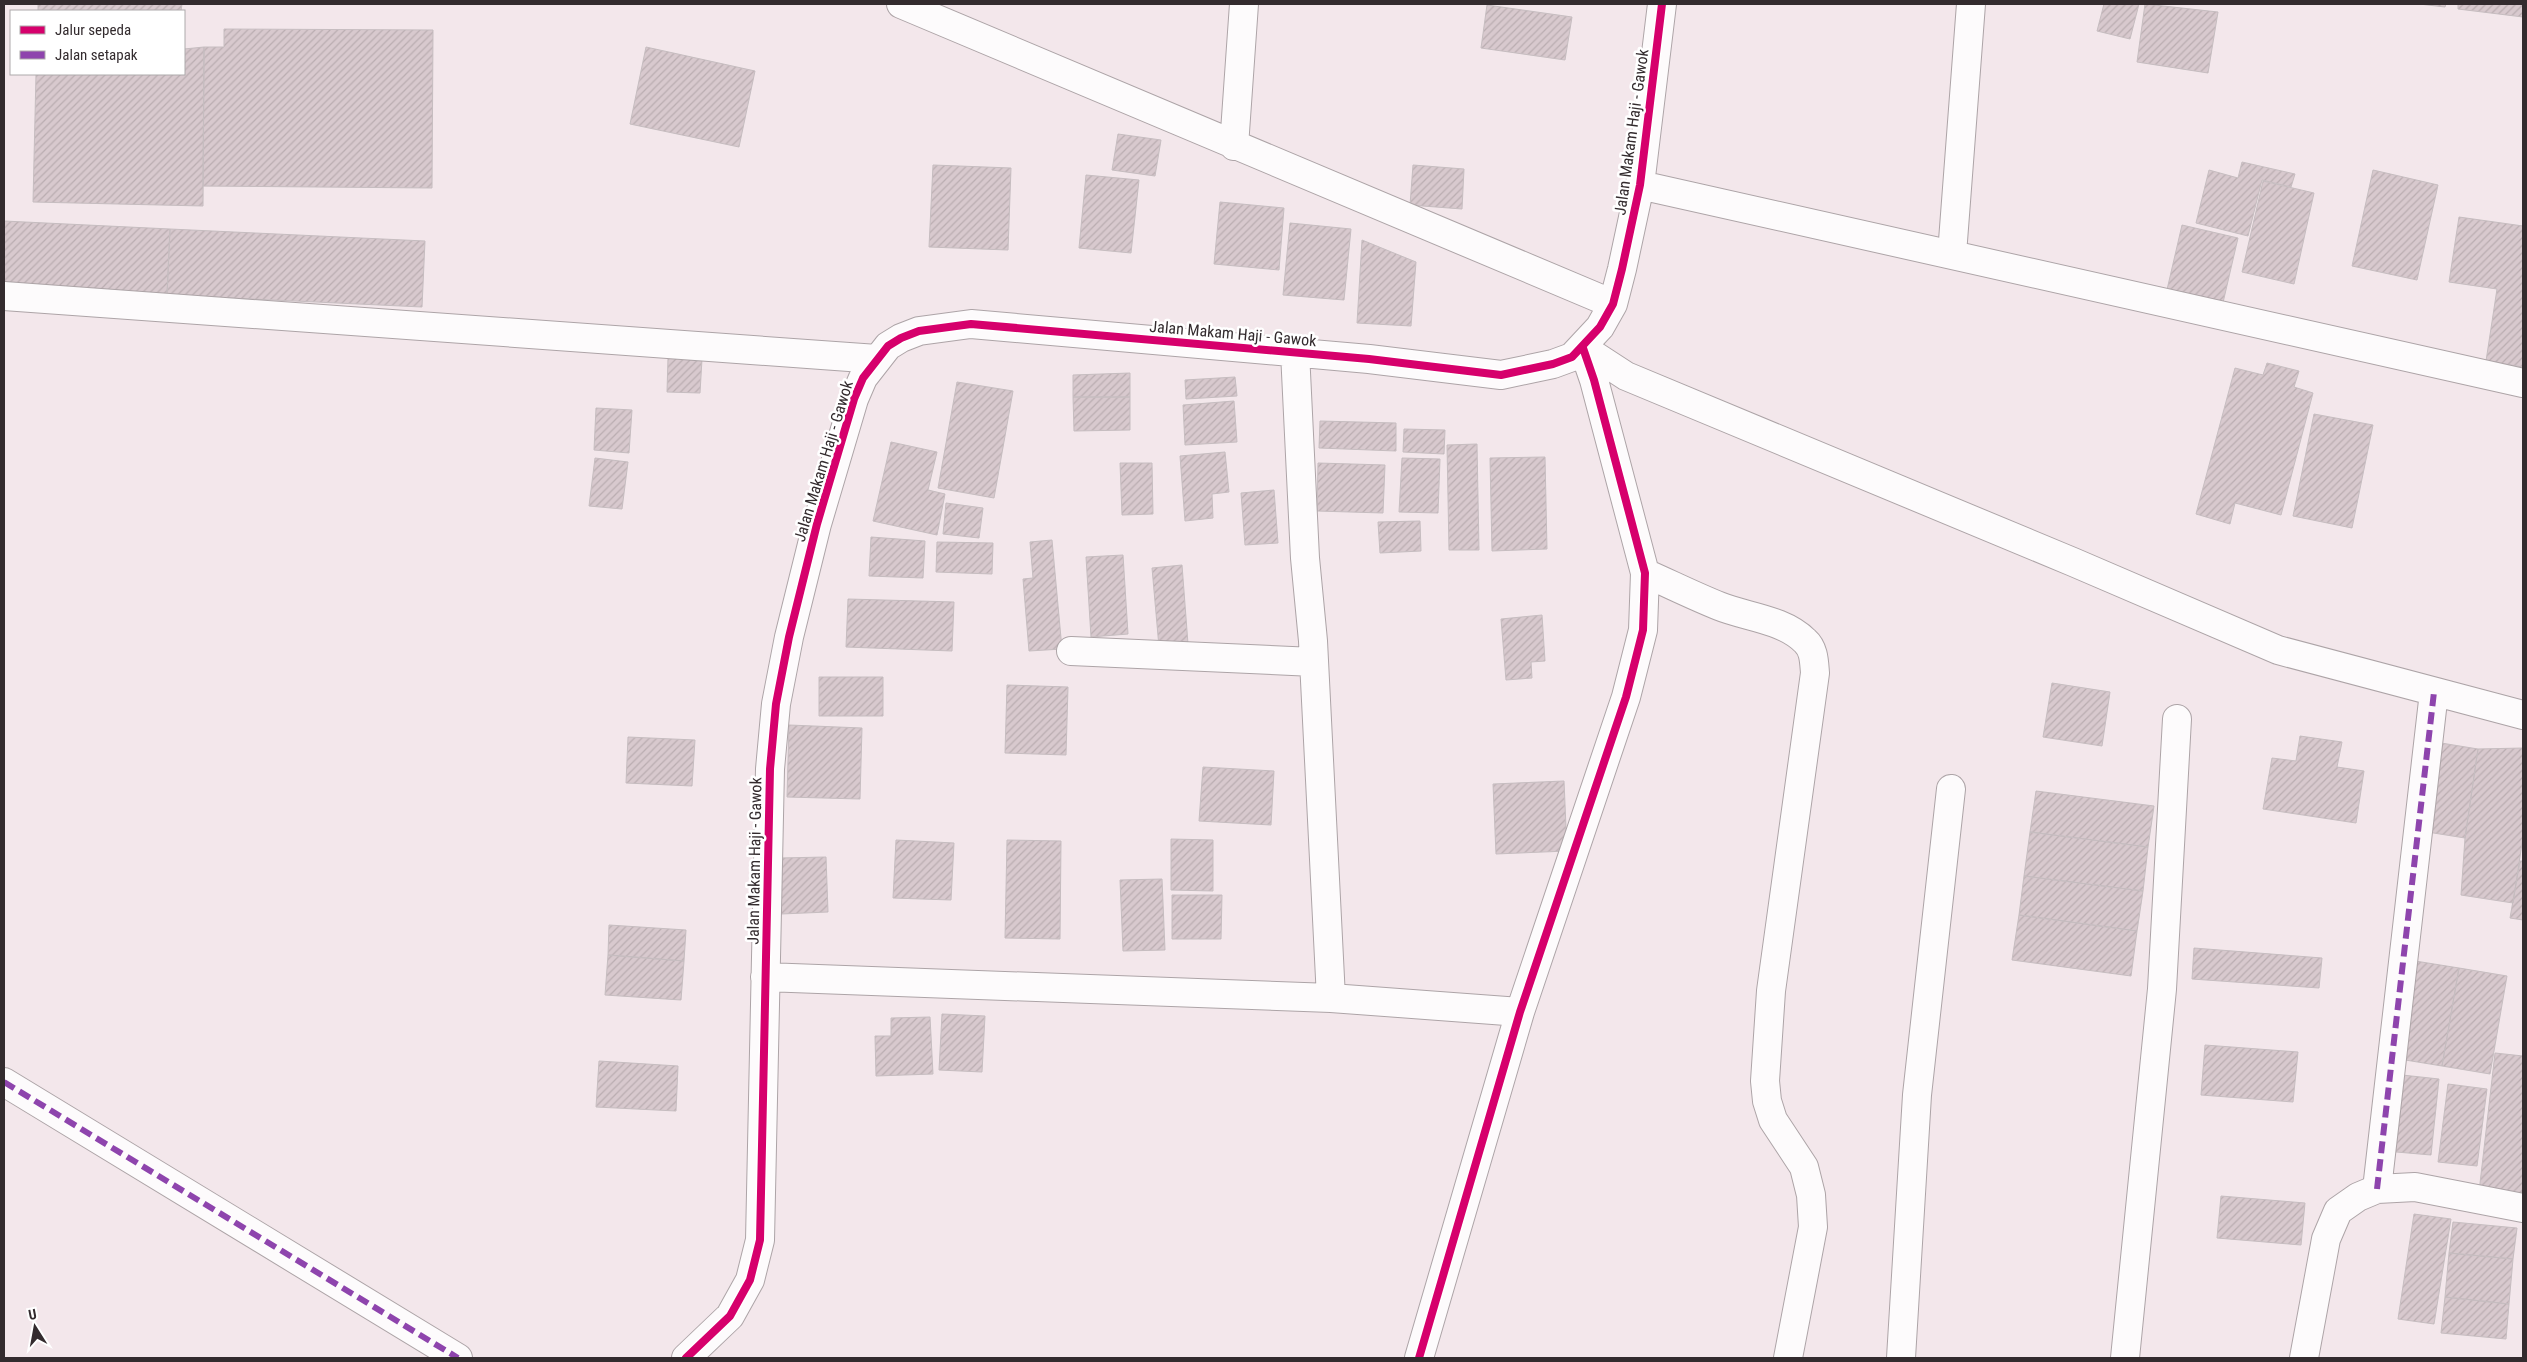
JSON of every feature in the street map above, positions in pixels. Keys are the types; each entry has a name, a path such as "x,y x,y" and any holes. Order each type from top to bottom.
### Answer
{"street":[{"path":"901,4 1612,304"},
{"path":"1234,146 1244,4"},
{"name":"Jalan Makam Haji - Gawok","path":"686,1358 730,1316 750,1280 760,1240 770,769 776,704 789,637 817,524 849,417 863,378 888,346 902,338 919,331 971,324 1369,359 1501,375 1553,364 1572,357 1583,348 1600,327 1612,304 1640,185 1662,4"},
{"path":"1952,254 1971,4"},
{"path":"1640,185 2523,383"},
{"path":"4,296 877,359"},
{"path":"1419,1358 1520,1012 1626,697 1643,630 1645,573 1594,380 1583,348"},
{"path":"1583,348 1626,376 2073,562 2278,650 2523,715"},
{"path":"1295,352 1305,558 1314,662 1331,998"},
{"path":"1645,573 1720,607 1782,626 1806,642 1811,649 1814,661 1815,673 1771,990 1765,1081 1767,1101 1772,1120 1804,1167 1813,1210 1813,1227 1788,1358"},
{"path":"1071,651 1314,662"},
{"path":"2376,1189 2434,692"},
{"path":"2125,1358 2162,989 2178,718"},
{"path":"1901,1358 1917,1095 1951,789"},
{"path":"765,977 1331,998 1520,1012"},
{"path":"4,1082 458,1358"},
{"path":"2304,1358 2326,1239 2338,1211 2358,1197 2376,1189 2414,1187 2523,1208"}],"building":[{"path":"38,4 182,4 181,10 38,10"},
{"path":"2104,4 2139,4 2130,39 2097,31"},
{"path":"2145,4 2218,12 2208,73 2137,62"},
{"path":"2419,4 2446,4 2445,7"},
{"path":"2458,4 2523,4 2523,17 2458,9"},
{"path":"1487,5 1572,17 1565,60 1481,48"},
{"path":"224,29 433,30 432,188 203,186 204,47 224,47"},
{"path":"204,47 203,206 33,202 36,75 185,75 185,49"},
{"path":"646,47 755,71 739,147 630,124"},
{"path":"1118,134 1161,140 1155,176 1112,170"},
{"path":"2242,162 2295,174 2291,187 2262,180 2248,236 2196,223 2209,170 2238,178"},
{"path":"933,165 1011,168 1008,250 929,247"},
{"path":"1413,165 1464,169 1462,209 1410,205"},
{"path":"2373,170 2438,185 2417,280 2352,266"},
{"path":"1086,175 1139,180 1131,253 1079,248"},
{"path":"2263,181 2314,193 2294,284 2242,272"},
{"path":"1220,202 1284,208 1279,270 1214,264"},
{"path":"2459,217 2523,226 2523,367 2486,361 2497,289 2449,282"},
{"path":"4,221 170,229 167,295 4,288"},
{"path":"1290,223 1351,229 1344,300 1283,295"},
{"path":"2182,225 2238,238 2222,307 2166,294"},
{"path":"170,229 425,241 422,307 167,295"},
{"path":"1362,240 1416,262 1411,326 1357,323"},
{"path":"668,358 702,359 700,393 667,392"},
{"path":"2267,363 2299,371 2294,387 2313,393 2281,515 2235,503 2230,524 2196,514 2235,368 2263,375"},
{"path":"1130,373 1130,397 1073,397 1073,375"},
{"path":"1235,377 1237,396 1186,399 1185,380"},
{"path":"957,382 1013,391 994,498 938,488"},
{"path":"1073,397 1130,397 1130,430 1074,431"},
{"path":"1234,401 1237,442 1185,445 1183,405"},
{"path":"596,408 632,410 629,453 594,450"},
{"path":"2314,414 2373,425 2352,528 2293,516"},
{"path":"1320,421 1396,423 1396,451 1319,448"},
{"path":"1404,429 1445,430 1444,454 1403,452"},
{"path":"891,442 937,452 928,490 945,494 937,535 873,521"},
{"path":"1477,444 1479,550 1449,550 1447,445"},
{"path":"1225,452 1229,492 1212,494 1213,518 1185,521 1180,456"},
{"path":"1545,457 1547,549 1492,551 1490,458"},
{"path":"595,458 628,462 622,509 589,506"},
{"path":"1402,458 1440,459 1438,513 1399,512"},
{"path":"1120,463 1152,463 1153,514 1122,515"},
{"path":"1318,463 1385,465 1383,513 1317,511"},
{"path":"1274,490 1278,543 1245,545 1241,493"},
{"path":"946,503 983,508 979,538 943,534"},
{"path":"1420,521 1421,551 1380,553 1378,522"},
{"path":"871,537 925,541 923,578 869,576"},
{"path":"1052,540 1062,649 1029,651 1023,579 1033,578 1030,542"},
{"path":"937,542 993,543 992,574 936,572"},
{"path":"1123,555 1128,634 1091,637 1086,557"},
{"path":"1182,565 1188,644 1159,647 1152,568"},
{"path":"848,599 954,602 952,651 846,647"},
{"path":"1542,615 1545,661 1531,662 1532,678 1506,680 1501,619"},
{"path":"819,677 883,677 883,716 819,716"},
{"path":"2052,683 2110,692 2102,746 2043,737"},
{"path":"1007,685 1068,687 1066,755 1005,753"},
{"path":"789,725 862,728 860,799 787,797"},
{"path":"2300,736 2342,742 2337,767 2364,771 2356,823 2263,809 2272,758 2296,761"},
{"path":"628,737 695,740 692,786 626,783"},
{"path":"2435,742 2478,749 2465,838 2421,831"},
{"path":"2523,748 2523,837 2513,903 2461,895 2465,838 2478,749"},
{"path":"1203,767 1274,771 1271,825 1199,821"},
{"path":"1564,781 1567,851 1496,854 1493,784"},
{"path":"2036,791 2154,806 2148,847 2030,832"},
{"path":"2030,832 2148,847 2143,891 2024,876"},
{"path":"1171,839 1213,840 1213,891 1171,890"},
{"path":"896,840 954,843 951,900 893,898"},
{"path":"1007,840 1061,841 1060,939 1005,938"},
{"path":"826,857 828,912 781,914 780,858"},
{"path":"2520,861 2523,861 2523,920 2510,918"},
{"path":"2024,876 2143,891 2137,931 2019,915"},
{"path":"1162,879 1165,950 1123,951 1120,880"},
{"path":"1172,895 1222,895 1221,939 1172,939"},
{"path":"2019,915 2137,931 2131,976 2012,960"},
{"path":"609,925 686,930 684,961 608,955"},
{"path":"2194,948 2322,958 2319,988 2192,979"},
{"path":"608,955 684,961 681,1000 605,995"},
{"path":"2409,960 2459,968 2442,1066 2393,1058"},
{"path":"2459,968 2507,976 2490,1074 2442,1066"},
{"path":"942,1014 985,1016 982,1072 939,1070"},
{"path":"930,1017 933,1074 876,1076 875,1036 891,1036 891,1018"},
{"path":"2205,1045 2298,1052 2293,1102 2201,1095"},
{"path":"2495,1053 2523,1056 2523,1197 2479,1192"},
{"path":"599,1061 678,1066 676,1111 596,1107"},
{"path":"2393,1074 2439,1079 2431,1155 2385,1151"},
{"path":"2448,1084 2487,1089 2477,1166 2438,1162"},
{"path":"2221,1196 2305,1203 2301,1245 2217,1238"},
{"path":"2414,1214 2451,1219 2434,1324 2398,1319"},
{"path":"2453,1222 2517,1228 2513,1259 2449,1253"},
{"path":"2449,1253 2513,1259 2509,1304 2445,1297"},
{"path":"2445,1297 2509,1304 2506,1339 2441,1333"}],"marked path":[{"path":"2377,1189 2434,692"},
{"path":"4,1082 458,1358"}],"cycle path":[{"path":"686,1358 730,1316 750,1280 760,1240 770,769 776,704 789,637 817,524 854,399 863,378 888,346 901,338 919,331 971,324 1369,359 1501,375 1553,364 1572,357 1600,327 1613,304 1622,269 1640,185 1662,4"},
{"path":"1419,1358 1520,1012 1626,697 1643,630 1645,573 1594,380 1583,348"}]}
